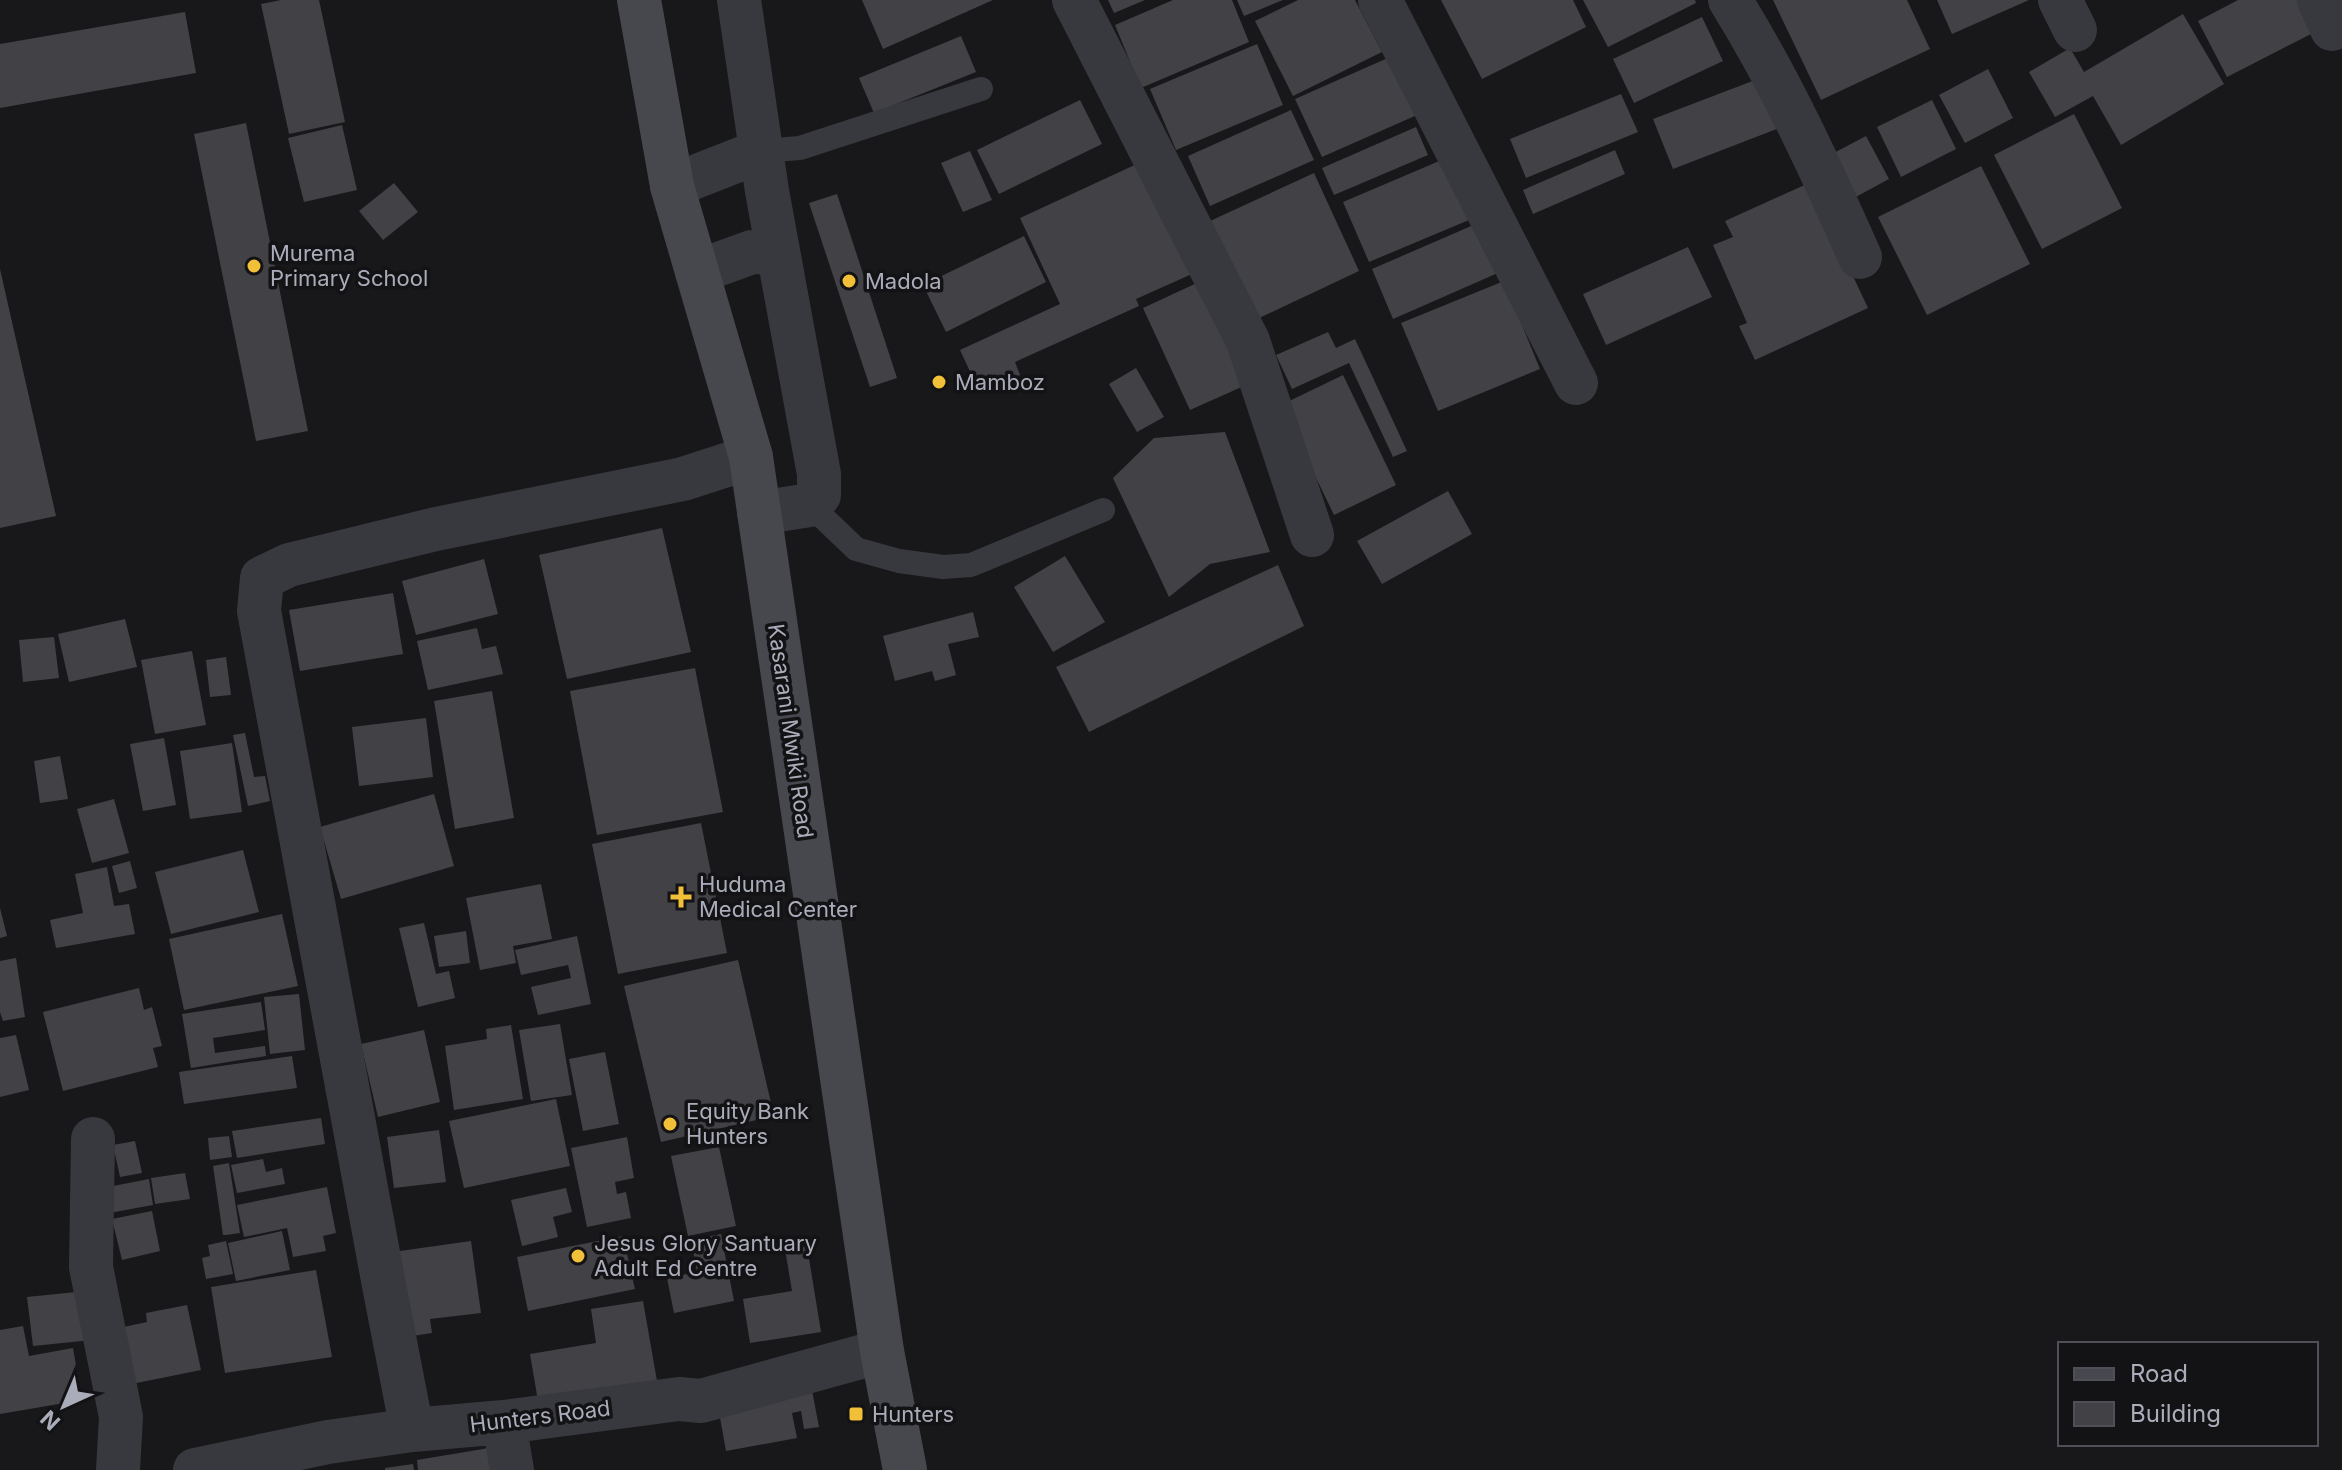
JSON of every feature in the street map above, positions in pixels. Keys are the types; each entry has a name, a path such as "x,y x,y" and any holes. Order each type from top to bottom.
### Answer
{"main road":[{"name":"Kasarani Mwiki Road","path":"639,0 672,186 751,457 882,1351 905,1470"}],"street":[{"path":"739,0 778,253 819,474 819,495 810,505 759,513"},
{"path":"1074,0 1248,341 1312,535"},
{"path":"1380,0 1576,383"},
{"path":"1730,0 1804,132 1860,257"},
{"path":"672,186 761,151"},
{"path":"697,272 752,252 778,253"},
{"path":"412,1430 259,611 262,578 289,565 436,529 683,479 751,457"},
{"path":"93,1139 91,1267 121,1417 118,1470"},
{"name":"Hunters Road","path":"195,1470 330,1456 412,1430 504,1422 679,1399 701,1401 882,1351"},
{"path":"504,1422 512,1470"}],"lane":[{"path":"761,151 800,148 981,89"},
{"path":"810,505 856,549 899,561 943,567 971,565 1103,510"}],"building":[{"path":"281,0 319,0 345,122 289,134 261,4"},
{"path":"862,0 993,0 883,49"},
{"path":"1108,0 1145,0 1114,13"},
{"path":"1173,0 1232,0 1249,42 1141,88 1115,25"},
{"path":"1237,0 1283,0 1244,16"},
{"path":"1298,0 1355,0 1382,52 1293,96 1255,21"},
{"path":"1441,0 1573,0 1586,27 1482,79"},
{"path":"1583,0 1695,0 1696,3 1608,47"},
{"path":"1773,0 1907,0 1930,49 1821,100"},
{"path":"1937,0 2029,0 1952,34"},
{"path":"2238,0 2301,0 2317,31 2227,77 2198,21"},
{"path":"185,12 196,73 0,108 0,44"},
{"path":"2183,14 2224,84 2121,145 2093,96 2055,117 2029,72 2070,48 2084,72"},
{"path":"1702,17 1723,61 1634,103 1613,59"},
{"path":"961,36 976,72 874,113 859,78"},
{"path":"1257,44 1283,105 1176,150 1150,89"},
{"path":"1390,57 1417,115 1322,157 1295,99"},
{"path":"1988,69 2013,118 1965,143 1939,95"},
{"path":"1763,77 1782,127 1673,169 1653,119"},
{"path":"1621,94 1638,132 1526,178 1510,139"},
{"path":"1080,100 1102,144 999,194 977,150"},
{"path":"1932,100 1956,149 1901,177 1877,127"},
{"path":"1291,110 1314,160 1210,206 1188,156"},
{"path":"2074,114 2122,208 2042,249 1994,155"},
{"path":"246,123 308,431 256,441 194,134"},
{"path":"342,125 357,190 304,202 288,138"},
{"path":"1416,127 1428,155 1334,195 1322,168"},
{"path":"1866,136 1889,179 1852,199 1830,155"},
{"path":"1615,150 1625,174 1533,214 1523,190"},
{"path":"970,151 992,200 963,212 941,163"},
{"path":"1444,159 1469,220 1369,262 1343,202"},
{"path":"1139,163 1192,274 1136,299 1139,306 1015,362 1020,375 980,393 960,350 1060,304 1020,218"},
{"path":"1981,166 2030,264 1927,315 1878,217"},
{"path":"1314,173 1359,271 1257,319 1210,221"},
{"path":"394,183 418,212 383,240 359,211"},
{"path":"1809,183 1868,308 1755,360 1739,326 1747,323 1713,245 1733,237 1725,221"},
{"path":"837,194 897,378 870,387 809,203"},
{"path":"1485,220 1507,269 1393,319 1372,269"},
{"path":"1024,236 1046,282 946,332 923,285"},
{"path":"1688,247 1712,297 1606,345 1583,294"},
{"path":"0,269 56,516 0,528"},
{"path":"1504,281 1540,369 1438,411 1401,323"},
{"path":"1199,282 1246,385 1190,410 1143,308"},
{"path":"1328,332 1336,348 1355,339 1407,451 1393,457 1349,363 1292,389 1276,355"},
{"path":"1136,368 1164,417 1137,432 1109,384"},
{"path":"1343,375 1396,485 1334,515 1281,405"},
{"path":"1225,432 1270,552 1210,564 1169,597 1113,478 1154,438"},
{"path":"1448,491 1472,534 1382,584 1357,541"},
{"path":"662,528 691,652 567,679 539,555"},
{"path":"1065,556 1105,622 1053,652 1014,587"},
{"path":"484,559 498,614 416,635 402,581"},
{"path":"1278,565 1304,626 1089,732 1056,667"},
{"path":"393,593 403,654 300,671 289,610"},
{"path":"973,612 979,637 948,644 956,675 935,681 932,671 895,681 883,636"},
{"path":"125,619 137,667 69,682 58,634"},
{"path":"477,628 482,649 496,646 503,674 428,690 417,641"},
{"path":"54,637 59,678 23,682 19,640"},
{"path":"192,651 206,725 155,734 141,660"},
{"path":"226,657 231,695 210,697 206,660"},
{"path":"695,668 723,812 597,835 570,691"},
{"path":"492,691 514,818 455,829 434,701"},
{"path":"426,718 433,777 359,786 352,727"},
{"path":"245,733 254,777 265,776 270,801 248,806 233,735"},
{"path":"164,738 176,805 143,811 130,744"},
{"path":"232,743 242,812 190,819 180,751"},
{"path":"60,756 68,799 40,803 34,761"},
{"path":"434,794 454,866 341,899 320,827"},
{"path":"114,799 129,853 92,863 77,809"},
{"path":"701,823 727,953 618,974 592,844"},
{"path":"243,850 259,912 171,934 155,872"},
{"path":"130,861 137,888 119,893 112,866"},
{"path":"107,867 114,906 129,904 135,934 56,948 50,920 83,913 75,874"},
{"path":"541,884 552,939 513,946 516,963 480,970 466,898"},
{"path":"0,908 7,936 0,938"},
{"path":"282,914 298,986 184,1010 169,939"},
{"path":"424,923 436,974 449,971 455,998 418,1007 399,928"},
{"path":"466,931 470,963 439,967 434,936"},
{"path":"577,936 591,1004 538,1015 531,987 571,978 568,965 521,975 515,950"},
{"path":"16,958 25,1017 3,1021 0,1012 0,961"},
{"path":"738,960 774,1116 661,1142 624,986"},
{"path":"139,988 144,1010 152,1007 162,1046 153,1048 158,1067 63,1091 43,1012"},
{"path":"299,994 305,1050 270,1054 264,997"},
{"path":"261,1002 265,1030 213,1038 215,1053 265,1046 266,1056 191,1068 182,1014"},
{"path":"560,1024 572,1095 531,1101 519,1030"},
{"path":"511,1025 523,1099 454,1110 445,1046 487,1039 486,1029"},
{"path":"424,1030 440,1102 378,1117 361,1044"},
{"path":"16,1035 29,1090 0,1097 0,1038"},
{"path":"605,1052 619,1124 583,1131 569,1059"},
{"path":"292,1056 297,1088 184,1104 179,1072"},
{"path":"556,1099 570,1166 464,1188 449,1121"},
{"path":"321,1118 325,1144 237,1158 232,1131"},
{"path":"439,1130 446,1182 394,1188 387,1137"},
{"path":"229,1136 232,1157 210,1160 208,1138"},
{"path":"627,1137 634,1178 615,1182 617,1194 626,1192 631,1218 587,1227 571,1148"},
{"path":"135,1141 142,1173 120,1177 113,1145"},
{"path":"719,1147 736,1226 688,1236 671,1156"},
{"path":"263,1159 266,1172 282,1168 285,1184 237,1193 231,1165"},
{"path":"229,1163 240,1233 223,1235 213,1166"},
{"path":"185,1173 190,1199 155,1204 151,1178"},
{"path":"149,1179 153,1205 109,1213 103,1188"},
{"path":"327,1187 336,1233 323,1236 326,1251 293,1257 287,1228 244,1237 237,1205"},
{"path":"566,1188 572,1212 553,1217 558,1237 522,1246 511,1200"},
{"path":"152,1211 160,1251 122,1260 112,1219"},
{"path":"282,1231 290,1270 236,1281 228,1243"},
{"path":"721,1234 734,1301 674,1313 667,1278 697,1272 691,1240"},
{"path":"623,1236 635,1289 528,1311 517,1257"},
{"path":"226,1241 233,1274 206,1279 202,1258 210,1256 208,1245"},
{"path":"471,1241 481,1313 430,1319 432,1333 406,1337 393,1252"},
{"path":"807,1246 821,1332 750,1343 743,1299 792,1291 785,1249"},
{"path":"316,1270 332,1357 225,1373 211,1287"},
{"path":"86,1291 92,1340 33,1346 27,1297"},
{"path":"643,1301 657,1381 538,1401 530,1354 596,1343 591,1309"},
{"path":"187,1305 201,1370 117,1387 105,1331 147,1322 146,1313"},
{"path":"23,1326 29,1356 73,1348 82,1400 0,1414 0,1330"},
{"path":"811,1385 819,1427 804,1429 801,1411 792,1413 797,1438 726,1451 717,1401"},
{"path":"489,1448 492,1470 418,1470 417,1460"},
{"path":"413,1464 414,1470 385,1470 385,1468"}],"place":[{"name":"Murema Primary School","path":"254,266"},
{"name":"Madola","path":"849,281"},
{"name":"Mamboz","path":"939,382"},
{"name":"Huduma Medical Center","path":"681,897"},
{"name":"Equity Bank Hunters","path":"670,1124"},
{"name":"Jesus Glory Santuary Adult Ed Centre","path":"578,1256"},
{"name":"Hunters","path":"856,1414"}]}
